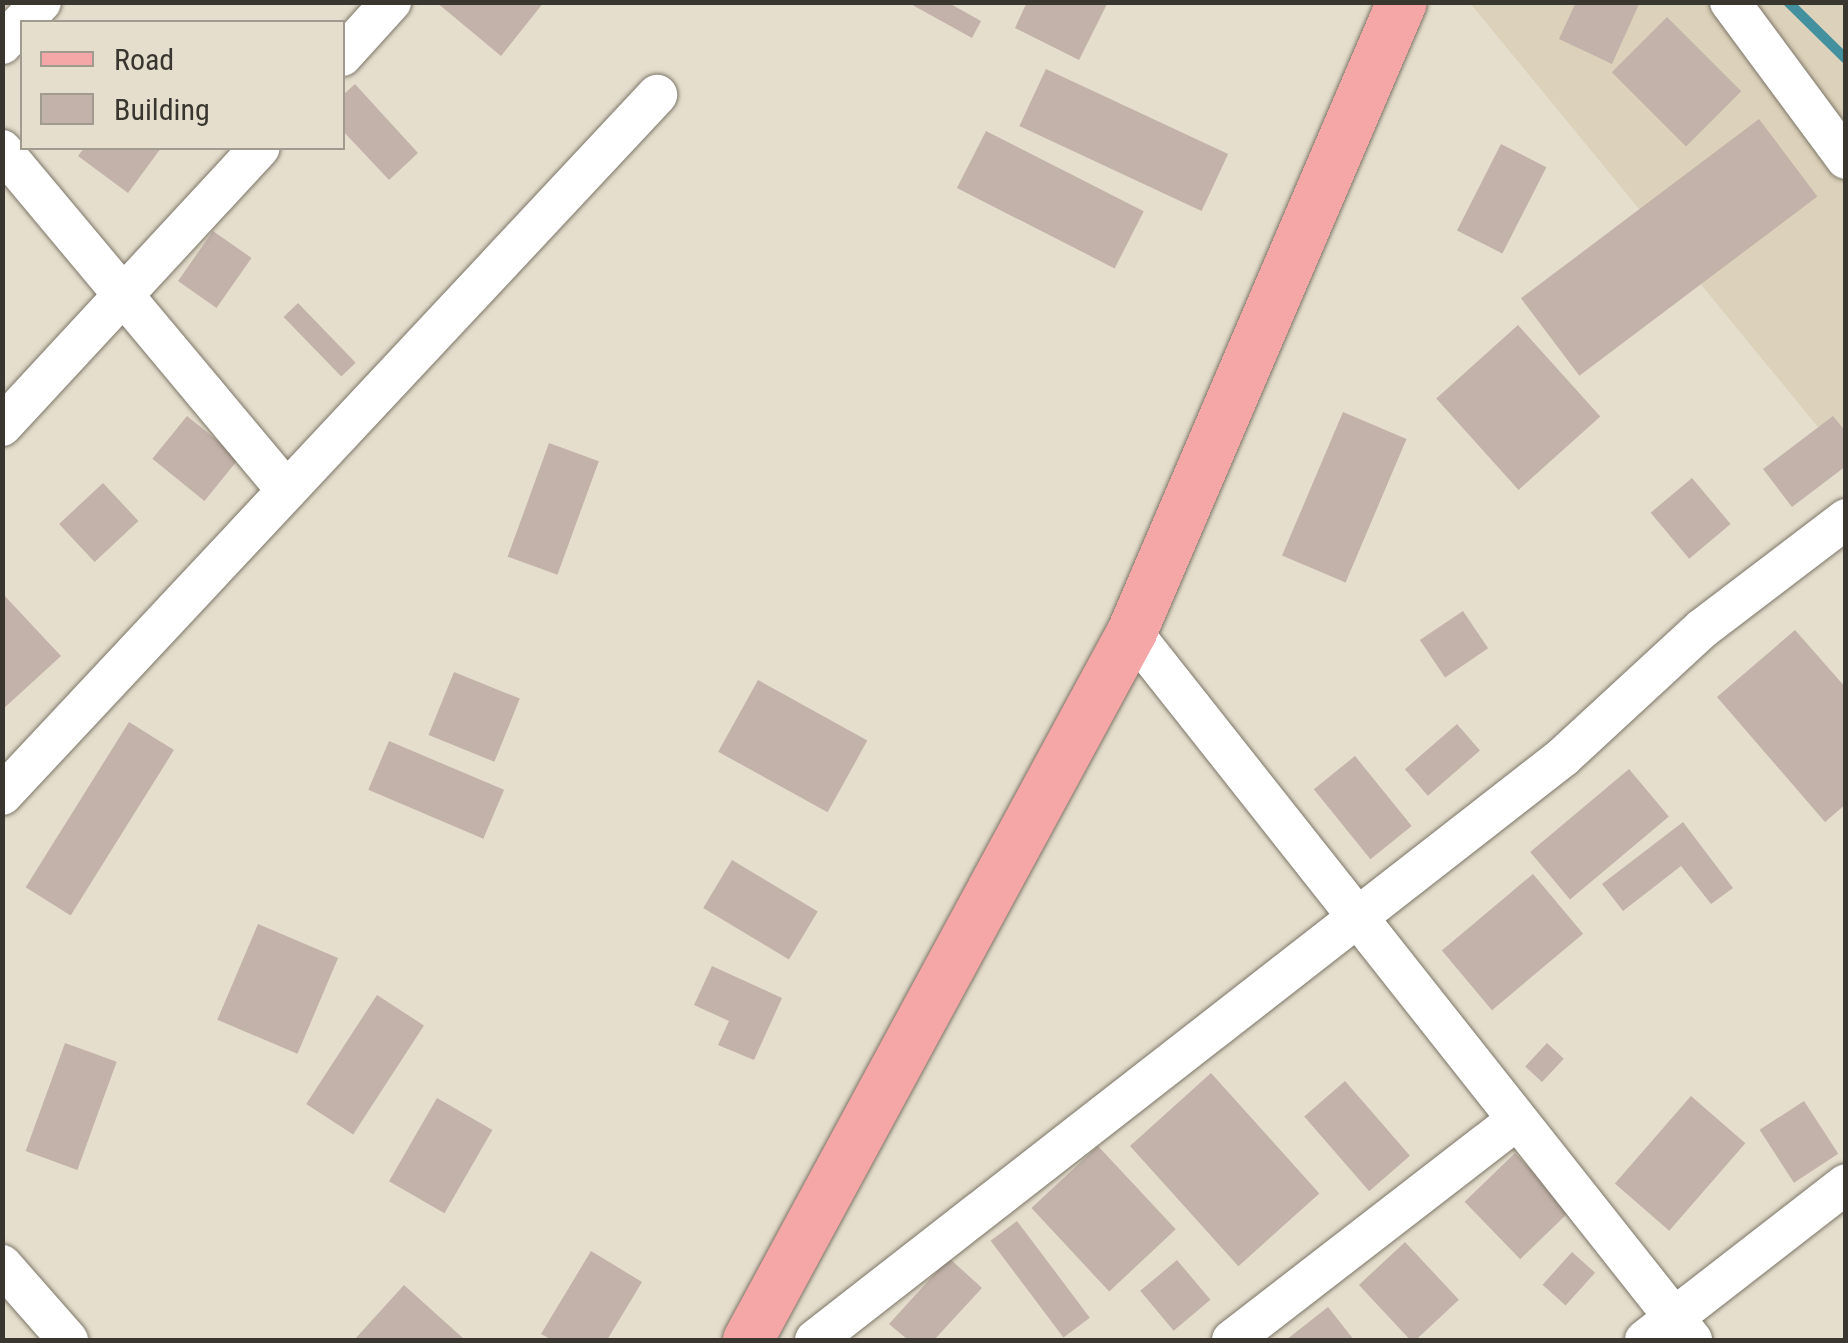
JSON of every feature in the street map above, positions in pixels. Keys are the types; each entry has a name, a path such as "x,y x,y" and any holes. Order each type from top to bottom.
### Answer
{"main road":[{"path":"752,1340 1132,632 1402,2"}],"street":[{"path":"345,53 391,2"},
{"path":"1730,2 1846,158"},
{"path":"2,44 20,25"},
{"path":"2,795 657,95"},
{"path":"2,150 287,491"},
{"path":"2,426 256,150"},
{"path":"815,1340 1563,757 1703,628 1846,519"},
{"path":"1132,632 1517,1120 1670,1333 1846,1184"},
{"path":"1232,1340 1517,1120"},
{"path":"2,1265 68,1340"}],"shaded area":[{"path":"1470,3 1845,3 1845,460"}],"building":[{"path":"436,2 544,2 501,56"},
{"path":"907,2 947,2 981,21 972,38"},
{"path":"1027,2 1108,2 1079,60 1015,28"},
{"path":"1576,2 1640,2 1612,64 1559,39"},
{"path":"1667,17 1741,91 1686,146 1612,72"},
{"path":"1046,69 1228,154 1202,211 1019,126"},
{"path":"355,84 418,153 389,180 345,133 345,93"},
{"path":"1759,119 1817,196 1579,376 1521,298"},
{"path":"986,131 1144,211 1115,268 957,188"},
{"path":"1501,144 1546,167 1502,254 1457,230"},
{"path":"82,150 160,150 128,193 78,156"},
{"path":"213,231 252,258 217,308 178,281"},
{"path":"298,303 356,363 341,377 284,317"},
{"path":"1518,325 1600,416 1519,490 1436,399"},
{"path":"1343,412 1407,439 1346,583 1282,556"},
{"path":"187,416 239,458 204,501 152,459"},
{"path":"1833,416 1846,432 1846,466 1792,507 1763,469"},
{"path":"549,443 599,461 557,575 508,557"},
{"path":"1692,478 1731,524 1689,559 1651,513"},
{"path":"103,483 138,521 95,562 59,524"},
{"path":"2,593 61,656 2,710"},
{"path":"1463,611 1488,648 1445,677 1420,640"},
{"path":"1795,630 1846,688 1846,804 1825,822 1717,697"},
{"path":"454,672 520,699 494,762 429,735"},
{"path":"758,680 867,741 828,812 718,752"},
{"path":"129,722 174,750 71,915 26,887"},
{"path":"1457,724 1480,750 1428,796 1405,769"},
{"path":"389,741 504,790 483,839 368,790"},
{"path":"1355,756 1412,826 1370,859 1314,789"},
{"path":"1629,769 1669,816 1570,899 1530,852"},
{"path":"1683,822 1733,888 1711,904 1681,866 1623,911 1602,884"},
{"path":"732,860 818,912 789,960 703,908"},
{"path":"1533,874 1583,934 1492,1010 1442,950"},
{"path":"258,924 338,958 297,1054 217,1020"},
{"path":"712,966 782,998 754,1060 718,1045 729,1021 694,1005"},
{"path":"377,995 424,1025 353,1135 306,1104"},
{"path":"65,1043 117,1062 77,1170 26,1151"},
{"path":"1547,1043 1564,1059 1542,1082 1525,1066"},
{"path":"1211,1073 1319,1193 1238,1266 1130,1146"},
{"path":"1345,1081 1410,1156 1369,1191 1304,1116"},
{"path":"1691,1096 1745,1143 1669,1231 1615,1184"},
{"path":"437,1098 492,1130 444,1213 389,1181"},
{"path":"1804,1101 1838,1154 1794,1183 1760,1130"},
{"path":"1098,1146 1176,1229 1109,1291 1031,1208"},
{"path":"1515,1153 1571,1211 1520,1259 1465,1202"},
{"path":"1017,1221 1090,1318 1063,1337 991,1241"},
{"path":"1405,1242 1459,1300 1416,1340 1410,1340 1359,1285"},
{"path":"591,1251 642,1282 607,1340 552,1340 541,1334"},
{"path":"1572,1252 1595,1273 1566,1305 1543,1285"},
{"path":"949,1258 982,1288 934,1340 908,1340 889,1324"},
{"path":"1177,1260 1210,1300 1174,1331 1140,1291"},
{"path":"404,1285 465,1340 354,1340"},
{"path":"1328,1307 1354,1340 1286,1340"}],"waterway":[{"path":"1788,2 1846,59"}]}
